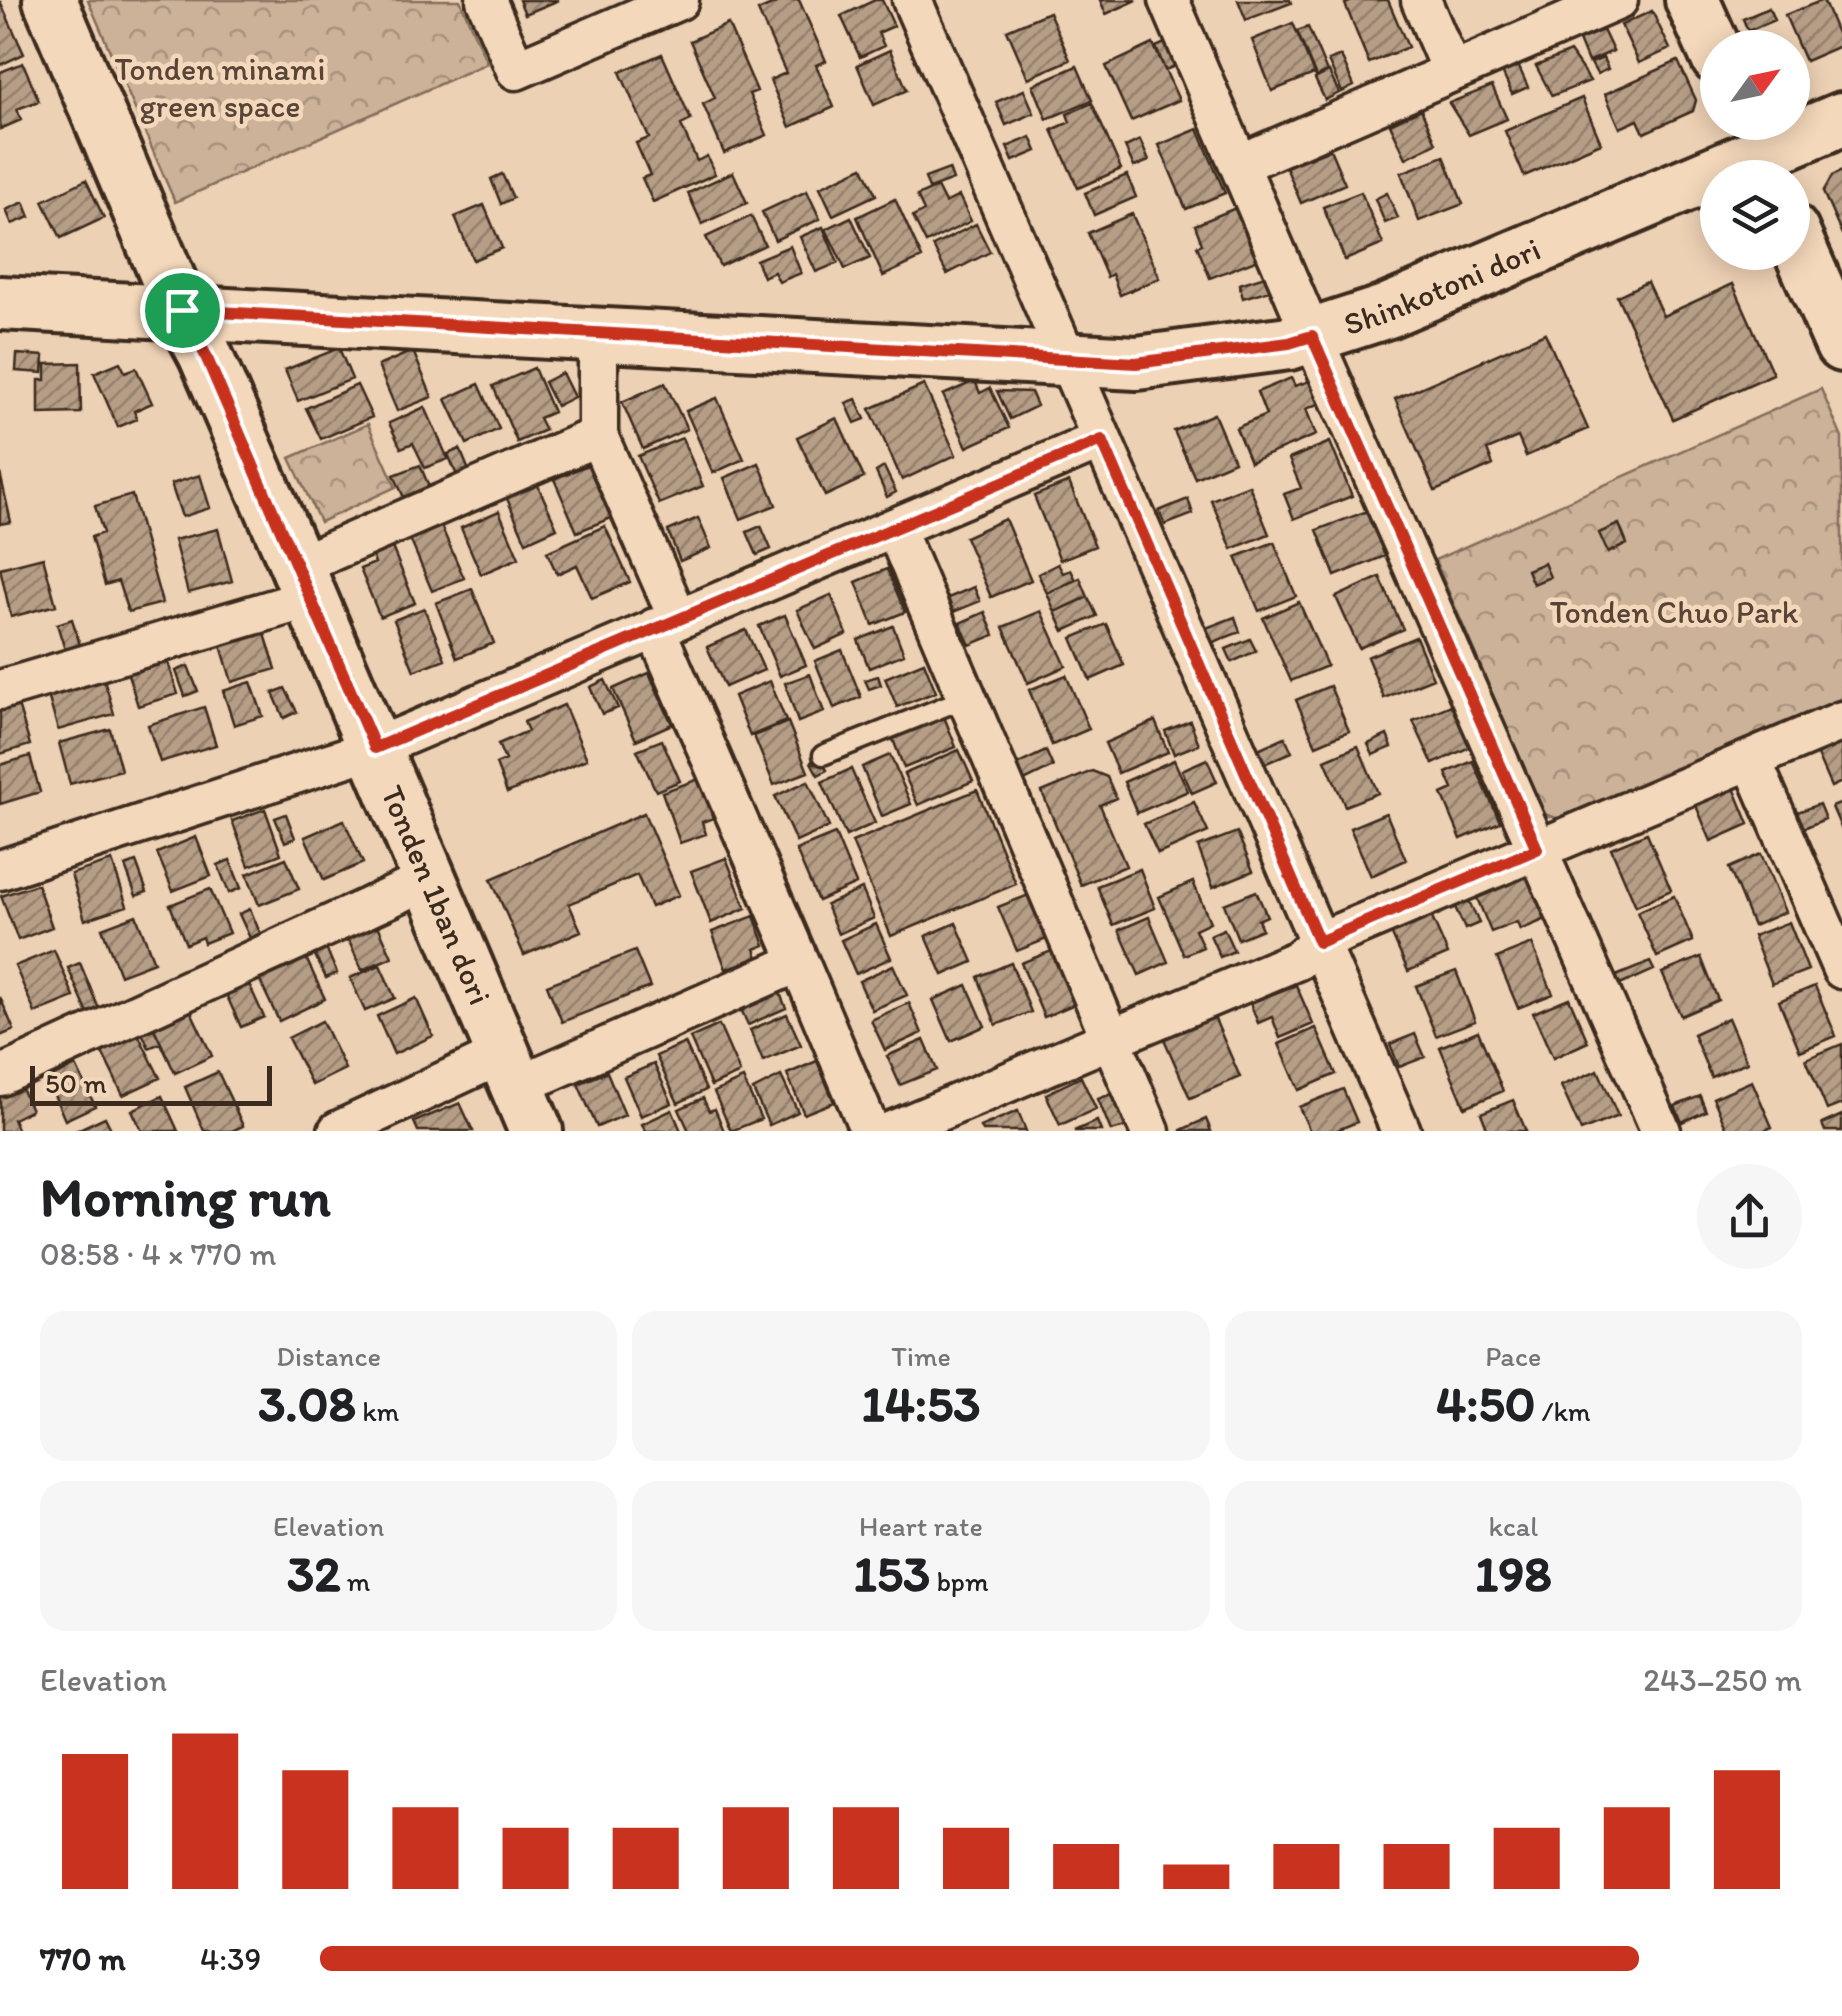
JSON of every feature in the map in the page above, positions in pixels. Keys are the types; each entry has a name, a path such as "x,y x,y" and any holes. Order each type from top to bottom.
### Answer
{"street":[{"name":"Tonden 1ban dori","path":"50,0 182,310 304,582 518,1090"},
{"path":"486,0 516,70 680,0"},
{"path":"912,0 1401,1131"},
{"path":"1170,0 1312,336 1661,1131"},
{"path":"1421,0 1451,70"},
{"path":"1240,164 1618,0"},
{"path":"1692,0 1705,30"},
{"name":"Shinkotoni dori","path":"0,303 1136,363 1289,343 1385,312 1842,119"},
{"path":"1809,270 1842,345"},
{"path":"598,333 598,436 666,623 870,1131"},
{"path":"0,690 304,582 598,436"},
{"path":"0,870 375,748 1102,440"},
{"path":"895,528 1150,1131"},
{"path":"892,1131 1298,960 1319,942 1842,721"},
{"path":"1752,761 1842,968"},
{"path":"0,1076 428,880"},
{"path":"338,1131 518,1090 799,962"}],"lane":[{"path":"823,755 968,697"}],"green space":[{"name":"Tonden minami green space","path":"88,0 460,0 487,63 175,202"},
{"name":"Tonden Chuo Park","path":"1821,389 1842,438 1842,698 1560,819 1544,814 1435,560"},
{"path":"368,424 396,487 320,522 290,458"}],"building":[{"path":"519,0 559,0 525,14"},
{"path":"783,0 799,0 826,61 816,65 834,107 790,127 770,80 786,73 758,11"},
{"path":"882,0 894,26 878,33 884,46 860,57 841,16"},
{"path":"1100,0 1137,0 1106,14"},
{"path":"1238,0 1290,0 1291,3 1246,20"},
{"path":"1354,0 1388,0 1408,47 1369,63 1345,4"},
{"path":"1823,0 1842,45 1810,59 1810,30 1792,30 1785,15"},
{"path":"0,1 24,54 0,65"},
{"path":"1769,8 1774,20 1748,30 1743,19"},
{"path":"1652,11 1670,49 1639,63 1621,25"},
{"path":"1049,12 1070,60 1028,78 1007,30"},
{"path":"1293,23 1314,74 1272,91 1252,40"},
{"path":"728,24 757,91 749,94 767,135 724,153 703,104 715,98 690,41"},
{"path":"1308,27 1327,72 1316,77 1297,31"},
{"path":"1603,30 1613,51 1588,62 1579,40"},
{"path":"1165,43 1175,66 1165,70 1156,47"},
{"path":"1153,44 1179,100 1131,121 1106,66"},
{"path":"890,50 907,90 874,105 857,65"},
{"path":"1570,52 1590,81 1552,96 1536,66"},
{"path":"662,54 691,120 681,125 697,161 707,156 715,174 653,202 642,178 650,175 636,143 649,138 620,72"},
{"path":"1341,56 1354,86 1342,92 1328,61"},
{"path":"1603,58 1608,69 1597,74 1591,63"},
{"path":"1678,61 1696,100 1693,111 1644,133 1638,120 1620,128 1605,94"},
{"path":"23,63 39,101 17,109 21,120 0,129 0,72"},
{"path":"1518,65 1528,87 1512,94 1502,72"},
{"path":"1077,66 1092,100 1047,119 1033,85"},
{"path":"1329,72 1339,93 1325,100 1315,79"},
{"path":"1492,86 1507,119 1469,135 1449,103"},
{"path":"1024,90 1034,113 1006,125 996,102"},
{"path":"1582,98 1601,143 1524,176 1505,131"},
{"path":"1092,103 1121,169 1078,188 1052,130 1070,122 1067,114"},
{"path":"1421,109 1436,143 1406,158 1390,124"},
{"path":"1198,129 1225,193 1186,209 1159,145"},
{"path":"1031,137 1037,151 1013,161 1007,147"},
{"path":"1140,140 1149,161 1134,167 1125,147"},
{"path":"1330,149 1345,184 1301,203 1286,167"},
{"path":"1444,156 1463,204 1419,221 1401,173"},
{"path":"863,167 876,195 833,215 820,187"},
{"path":"949,169 953,180 929,189 925,178"},
{"path":"1842,171 1842,235 1823,192 1832,176"},
{"path":"733,172 747,203 702,224 688,193"},
{"path":"502,174 513,198 501,204 491,179"},
{"path":"1127,175 1136,197 1094,215 1085,193"},
{"path":"86,180 104,218 61,238 43,201"},
{"path":"937,187 945,203 959,196 971,221 926,243 913,217 924,211 917,196"},
{"path":"807,191 820,219 775,240 762,212"},
{"path":"1361,192 1383,244 1345,260 1323,207"},
{"path":"1387,193 1398,218 1385,223 1375,199"},
{"path":"895,199 922,258 883,276 857,217"},
{"path":"24,202 30,217 12,224 6,210"},
{"path":"484,205 502,248 473,260 455,217"},
{"path":"1238,207 1258,259 1210,278 1197,246 1202,244 1195,225"},
{"path":"1132,214 1160,278 1120,295 1112,274 1107,277 1088,233"},
{"path":"751,216 765,245 720,266 706,237"},
{"path":"851,217 870,258 845,269 826,229"},
{"path":"976,224 990,252 947,274 933,246"},
{"path":"823,227 838,263 816,272 800,237"},
{"path":"790,246 801,273 779,282 774,272 763,277 756,260"},
{"path":"1265,276 1270,290 1243,298 1239,284"},
{"path":"1647,282 1663,316 1733,284 1773,374 1673,419 1617,296"},
{"path":"1545,333 1588,429 1526,456 1518,437 1487,450 1493,465 1435,491 1395,399"},
{"path":"339,348 352,379 298,401 285,370"},
{"path":"413,351 432,397 397,411 378,366"},
{"path":"17,354 44,356 43,373 16,371"},
{"path":"120,362 125,372 136,368 152,403 134,411 137,419 118,427 94,373"},
{"path":"80,363 81,413 39,414 39,380 46,380 46,364"},
{"path":"534,368 553,412 539,418 545,430 517,442 493,386"},
{"path":"562,373 574,397 556,406 544,382"},
{"path":"1291,378 1295,386 1312,380 1321,403 1306,409 1316,435 1250,462 1236,428 1266,415 1257,392"},
{"path":"975,381 980,393 990,388 1009,428 967,447 943,395"},
{"path":"665,383 687,429 643,449 622,402"},
{"path":"479,384 499,429 467,444 446,399"},
{"path":"357,385 372,417 321,439 306,408"},
{"path":"924,385 956,455 902,480 870,409"},
{"path":"997,391 1031,392 1037,406 1010,419"},
{"path":"717,398 744,459 713,473 686,411"},
{"path":"856,399 865,419 855,423 846,403"},
{"path":"425,407 448,459 425,468 413,443 401,448 389,423"},
{"path":"1214,414 1234,461 1195,478 1174,431"},
{"path":"837,418 864,478 825,496 797,437"},
{"path":"682,438 703,486 659,504 638,456"},
{"path":"1330,442 1352,496 1294,519 1284,494 1301,488 1289,459"},
{"path":"460,449 470,473 458,478 448,454"},
{"path":"759,463 776,505 741,519 724,478"},
{"path":"590,464 613,517 577,532 554,479"},
{"path":"420,465 430,489 405,500 394,475"},
{"path":"884,467 896,492 887,497 876,472"},
{"path":"0,473 11,522 0,524"},
{"path":"200,475 210,508 182,517 171,484"},
{"path":"536,481 557,528 526,542 505,494"},
{"path":"1069,482 1095,546 1060,560 1034,496"},
{"path":"1249,485 1269,534 1232,549 1211,500"},
{"path":"132,495 162,603 128,612 118,581 105,585 91,537 103,533 95,506"},
{"path":"1188,499 1193,514 1165,525 1159,511"},
{"path":"499,511 519,558 481,574 461,528"},
{"path":"1367,511 1385,556 1335,576 1317,530"},
{"path":"698,518 711,548 680,561 668,531"},
{"path":"1005,519 1031,580 991,597 965,537"},
{"path":"1619,524 1627,544 1608,553 1599,533"},
{"path":"441,526 464,578 432,591 410,539"},
{"path":"605,526 630,582 592,598 577,565 557,574 547,552"},
{"path":"761,526 771,549 757,555 747,532"},
{"path":"218,529 232,581 188,593 174,540"},
{"path":"389,540 415,603 380,617 360,569 375,563 369,548"},
{"path":"1274,542 1296,596 1259,611 1236,557"},
{"path":"43,557 56,605 11,617 0,568"},
{"path":"1544,563 1550,577 1533,584 1527,570"},
{"path":"1058,564 1063,573 1071,570 1076,580 1047,593 1038,574"},
{"path":"887,569 905,612 873,625 856,582"},
{"path":"1380,577 1403,629 1359,648 1336,597"},
{"path":"1080,578 1088,597 1055,612 1047,593"},
{"path":"974,587 980,601 953,612 948,598"},
{"path":"472,589 494,643 457,658 436,603"},
{"path":"831,595 847,634 815,649 797,610"},
{"path":"1088,597 1097,616 1064,631 1055,612"},
{"path":"1299,602 1327,666 1291,681 1263,618"},
{"path":"424,608 445,659 414,671 394,620"},
{"path":"1041,611 1066,666 1028,683 1003,627"},
{"path":"985,612 994,635 970,645 960,623"},
{"path":"785,615 806,665 780,676 759,626"},
{"path":"1235,617 1240,632 1211,643 1206,628"},
{"path":"72,619 80,645 65,650 57,624"},
{"path":"1106,624 1124,665 1090,680 1072,638"},
{"path":"893,626 904,654 869,668 858,640"},
{"path":"746,630 764,670 725,687 707,647"},
{"path":"264,631 276,669 232,682 219,639 241,632 243,638"},
{"path":"1416,637 1433,678 1384,698 1367,657"},
{"path":"1250,639 1256,651 1232,662 1226,649"},
{"path":"842,650 861,697 834,708 815,661"},
{"path":"167,659 178,694 138,706 127,671"},
{"path":"924,662 936,692 897,707 885,678"},
{"path":"188,666 198,691 185,696 176,671"},
{"path":"649,673 672,724 636,740 613,689"},
{"path":"810,674 824,712 798,722 785,683"},
{"path":"1066,675 1089,729 1052,745 1029,690"},
{"path":"878,676 881,685 869,689 865,680"},
{"path":"104,679 114,714 58,730 48,695"},
{"path":"605,680 618,708 602,714 590,687"},
{"path":"770,681 786,721 750,736 734,696"},
{"path":"251,682 263,716 234,725 223,691"},
{"path":"1330,686 1349,731 1316,745 1296,700"},
{"path":"285,688 297,712 284,718 273,693"},
{"path":"18,705 30,745 0,754 0,711"},
{"path":"564,705 587,759 507,793 496,764 505,760 498,744 528,731 524,722"},
{"path":"1451,705 1470,747 1433,764 1413,721"},
{"path":"204,707 216,745 160,762 148,725"},
{"path":"941,709 956,747 904,768 889,729"},
{"path":"1155,721 1168,752 1118,773 1105,743"},
{"path":"1190,721 1199,744 1174,754 1165,731"},
{"path":"788,722 808,772 774,785 754,736"},
{"path":"110,729 121,770 70,784 59,743"},
{"path":"1842,734 1842,782 1831,787 1813,746"},
{"path":"1387,735 1392,747 1373,755 1368,744"},
{"path":"1285,737 1292,752 1264,764 1258,749"},
{"path":"662,740 680,781 656,791 637,750"},
{"path":"1358,746 1378,793 1345,806 1325,760"},
{"path":"959,750 973,781 918,805 904,774"},
{"path":"1046,751 1053,767 1024,781 1016,765"},
{"path":"890,755 911,804 882,816 862,767"},
{"path":"30,756 40,792 0,804 0,765"},
{"path":"820,757 827,770 818,775 811,762"},
{"path":"1207,759 1217,782 1192,793 1182,770"},
{"path":"1174,760 1188,791 1137,813 1124,782"},
{"path":"1473,761 1500,822 1461,839 1442,794 1453,789 1446,773"},
{"path":"851,769 875,823 846,836 822,782"},
{"path":"1092,771 1107,777 1116,798 1100,805 1126,866 1081,885 1042,792"},
{"path":"1730,778 1749,824 1711,841 1691,794"},
{"path":"699,779 713,818 702,822 706,834 680,843 662,792"},
{"path":"808,781 829,827 796,842 775,796"},
{"path":"977,790 1016,884 891,936 852,842"},
{"path":"1194,802 1208,832 1158,854 1144,824"},
{"path":"1842,803 1842,830 1832,807"},
{"path":"1819,804 1825,819 1799,830 1792,814"},
{"path":"265,809 281,854 249,866 232,821"},
{"path":"644,813 679,895 651,907 637,875 569,904 581,931 524,955 491,879"},
{"path":"1386,813 1406,860 1371,876 1350,828"},
{"path":"286,814 295,838 285,842 275,818"},
{"path":"344,820 363,863 324,880 305,837"},
{"path":"1237,832 1253,871 1213,887 1198,847"},
{"path":"1647,833 1671,890 1636,906 1611,848"},
{"path":"835,834 856,884 818,901 796,850"},
{"path":"196,837 211,876 173,891 157,853"},
{"path":"1761,854 1785,912 1753,926 1729,868"},
{"path":"286,858 299,889 259,905 247,874"},
{"path":"726,858 746,908 711,923 691,871"},
{"path":"230,860 241,888 229,893 218,865"},
{"path":"112,861 127,906 85,920 71,874"},
{"path":"136,862 147,892 136,896 125,866"},
{"path":"1523,864 1546,919 1520,930 1517,922 1491,932 1472,886"},
{"path":"1140,869 1155,908 1113,925 1097,886"},
{"path":"1193,882 1210,922 1195,929 1203,947 1184,955 1159,897"},
{"path":"37,884 52,927 18,940 1,896"},
{"path":"210,889 229,933 204,943 202,937 186,944 170,905"},
{"path":"862,889 874,918 838,934 826,905"},
{"path":"1256,891 1267,916 1258,920 1262,929 1238,939 1224,904"},
{"path":"1031,894 1049,938 1017,951 998,907"},
{"path":"1674,896 1693,941 1657,957 1637,912"},
{"path":"1468,899 1479,923 1465,929 1454,905"},
{"path":"250,909 260,933 250,938 239,914"},
{"path":"1429,911 1448,954 1408,971 1389,928"},
{"path":"373,914 392,957 362,970 343,928"},
{"path":"136,915 154,962 120,975 102,928"},
{"path":"754,916 765,945 755,949 758,957 726,969 712,932"},
{"path":"1149,917 1168,962 1139,975 1119,930"},
{"path":"1789,922 1808,970 1772,984 1753,936"},
{"path":"956,923 973,962 943,975 926,936"},
{"path":"876,924 891,958 856,974 841,940"},
{"path":"1224,929 1234,951 1220,957 1210,935"},
{"path":"1532,944 1553,994 1518,1008 1497,958"},
{"path":"325,946 337,973 326,978 313,951"},
{"path":"54,950 74,997 35,1013 15,966"},
{"path":"1054,950 1077,1003 1044,1017 1021,963"},
{"path":"635,951 650,987 562,1022 547,985"},
{"path":"305,956 325,999 279,1021 258,977"},
{"path":"1701,957 1718,1000 1681,1016 1662,973"},
{"path":"1650,962 1654,970 1620,985 1616,976"},
{"path":"80,963 99,1009 88,1014 68,968"},
{"path":"1011,963 1031,1012 996,1025 978,977"},
{"path":"380,965 395,998 365,1011 350,978"},
{"path":"893,965 907,995 872,1010 859,981"},
{"path":"243,971 264,1017 241,1027 220,981"},
{"path":"1456,971 1475,1021 1436,1036 1416,986"},
{"path":"773,976 786,1008 748,1025 734,993"},
{"path":"967,985 985,1026 951,1041 933,1000"},
{"path":"1296,985 1313,1024 1280,1038 1272,1017 1258,1023 1250,1003"},
{"path":"1815,986 1836,1036 1800,1051 1779,1001"},
{"path":"0,997 14,1030 0,1036"},
{"path":"416,998 433,1036 394,1054 377,1016"},
{"path":"1569,998 1588,1042 1553,1058 1533,1013"},
{"path":"909,1003 922,1033 885,1050 871,1020"},
{"path":"189,1007 212,1056 175,1073 152,1024"},
{"path":"787,1014 801,1045 763,1061 750,1030"},
{"path":"1214,1017 1240,1077 1190,1098 1164,1039"},
{"path":"1728,1018 1747,1062 1711,1077 1693,1034"},
{"path":"150,1021 161,1043 149,1048 139,1026"},
{"path":"322,1021 345,1069 312,1085 288,1038"},
{"path":"133,1024 160,1078 123,1095 97,1042"},
{"path":"719,1025 740,1073 711,1086 690,1038"},
{"path":"1316,1028 1336,1074 1299,1090 1279,1044"},
{"path":"1478,1031 1503,1091 1465,1107 1440,1047"},
{"path":"1415,1034 1425,1057 1399,1067 1390,1044"},
{"path":"924,1040 937,1070 900,1085 887,1056"},
{"path":"685,1043 706,1090 678,1103 656,1056"},
{"path":"1842,1044 1842,1104 1827,1110 1806,1059"},
{"path":"817,1061 834,1102 804,1114 787,1074"},
{"path":"654,1064 672,1103 641,1116 624,1077"},
{"path":"76,1066 95,1106 65,1120 47,1079"},
{"path":"1598,1070 1618,1116 1581,1131 1561,1086"},
{"path":"14,1072 31,1110 13,1119 18,1131 0,1131 0,1079"},
{"path":"218,1072 243,1126 232,1131 204,1131 185,1087"},
{"path":"607,1072 625,1115 597,1127 578,1084"},
{"path":"781,1076 798,1112 769,1125 753,1090"},
{"path":"1081,1077 1096,1109 1060,1125 1046,1094"},
{"path":"743,1079 761,1119 731,1131 714,1092"},
{"path":"1752,1081 1772,1127 1763,1131 1728,1131 1713,1098"},
{"path":"1343,1089 1357,1122 1335,1131 1310,1131 1299,1107"},
{"path":"1116,1092 1130,1126 1111,1131 1098,1099"},
{"path":"162,1096 178,1131 142,1131 132,1110"},
{"path":"1700,1096 1706,1111 1682,1122 1675,1106"},
{"path":"703,1098 709,1111 715,1109 724,1131 689,1131 679,1109"},
{"path":"1513,1100 1526,1131 1488,1131 1481,1113"},
{"path":"460,1103 473,1131 418,1131 414,1122"},
{"path":"672,1110 681,1131 645,1131 642,1124"},
{"path":"1018,1111 1026,1131 982,1131 980,1127"},
{"path":"1842,1115 1842,1131 1825,1131 1822,1124"},
{"path":"105,1117 112,1131 75,1131"},
{"path":"1206,1119 1211,1131 1181,1131 1181,1130"},
{"path":"1097,1121 1101,1131 1074,1131"}],"route":[{"path":"182,310 1136,363 1289,343 1312,336 1537,849 1319,942 1102,440 375,748 205,354 182,310"}]}
